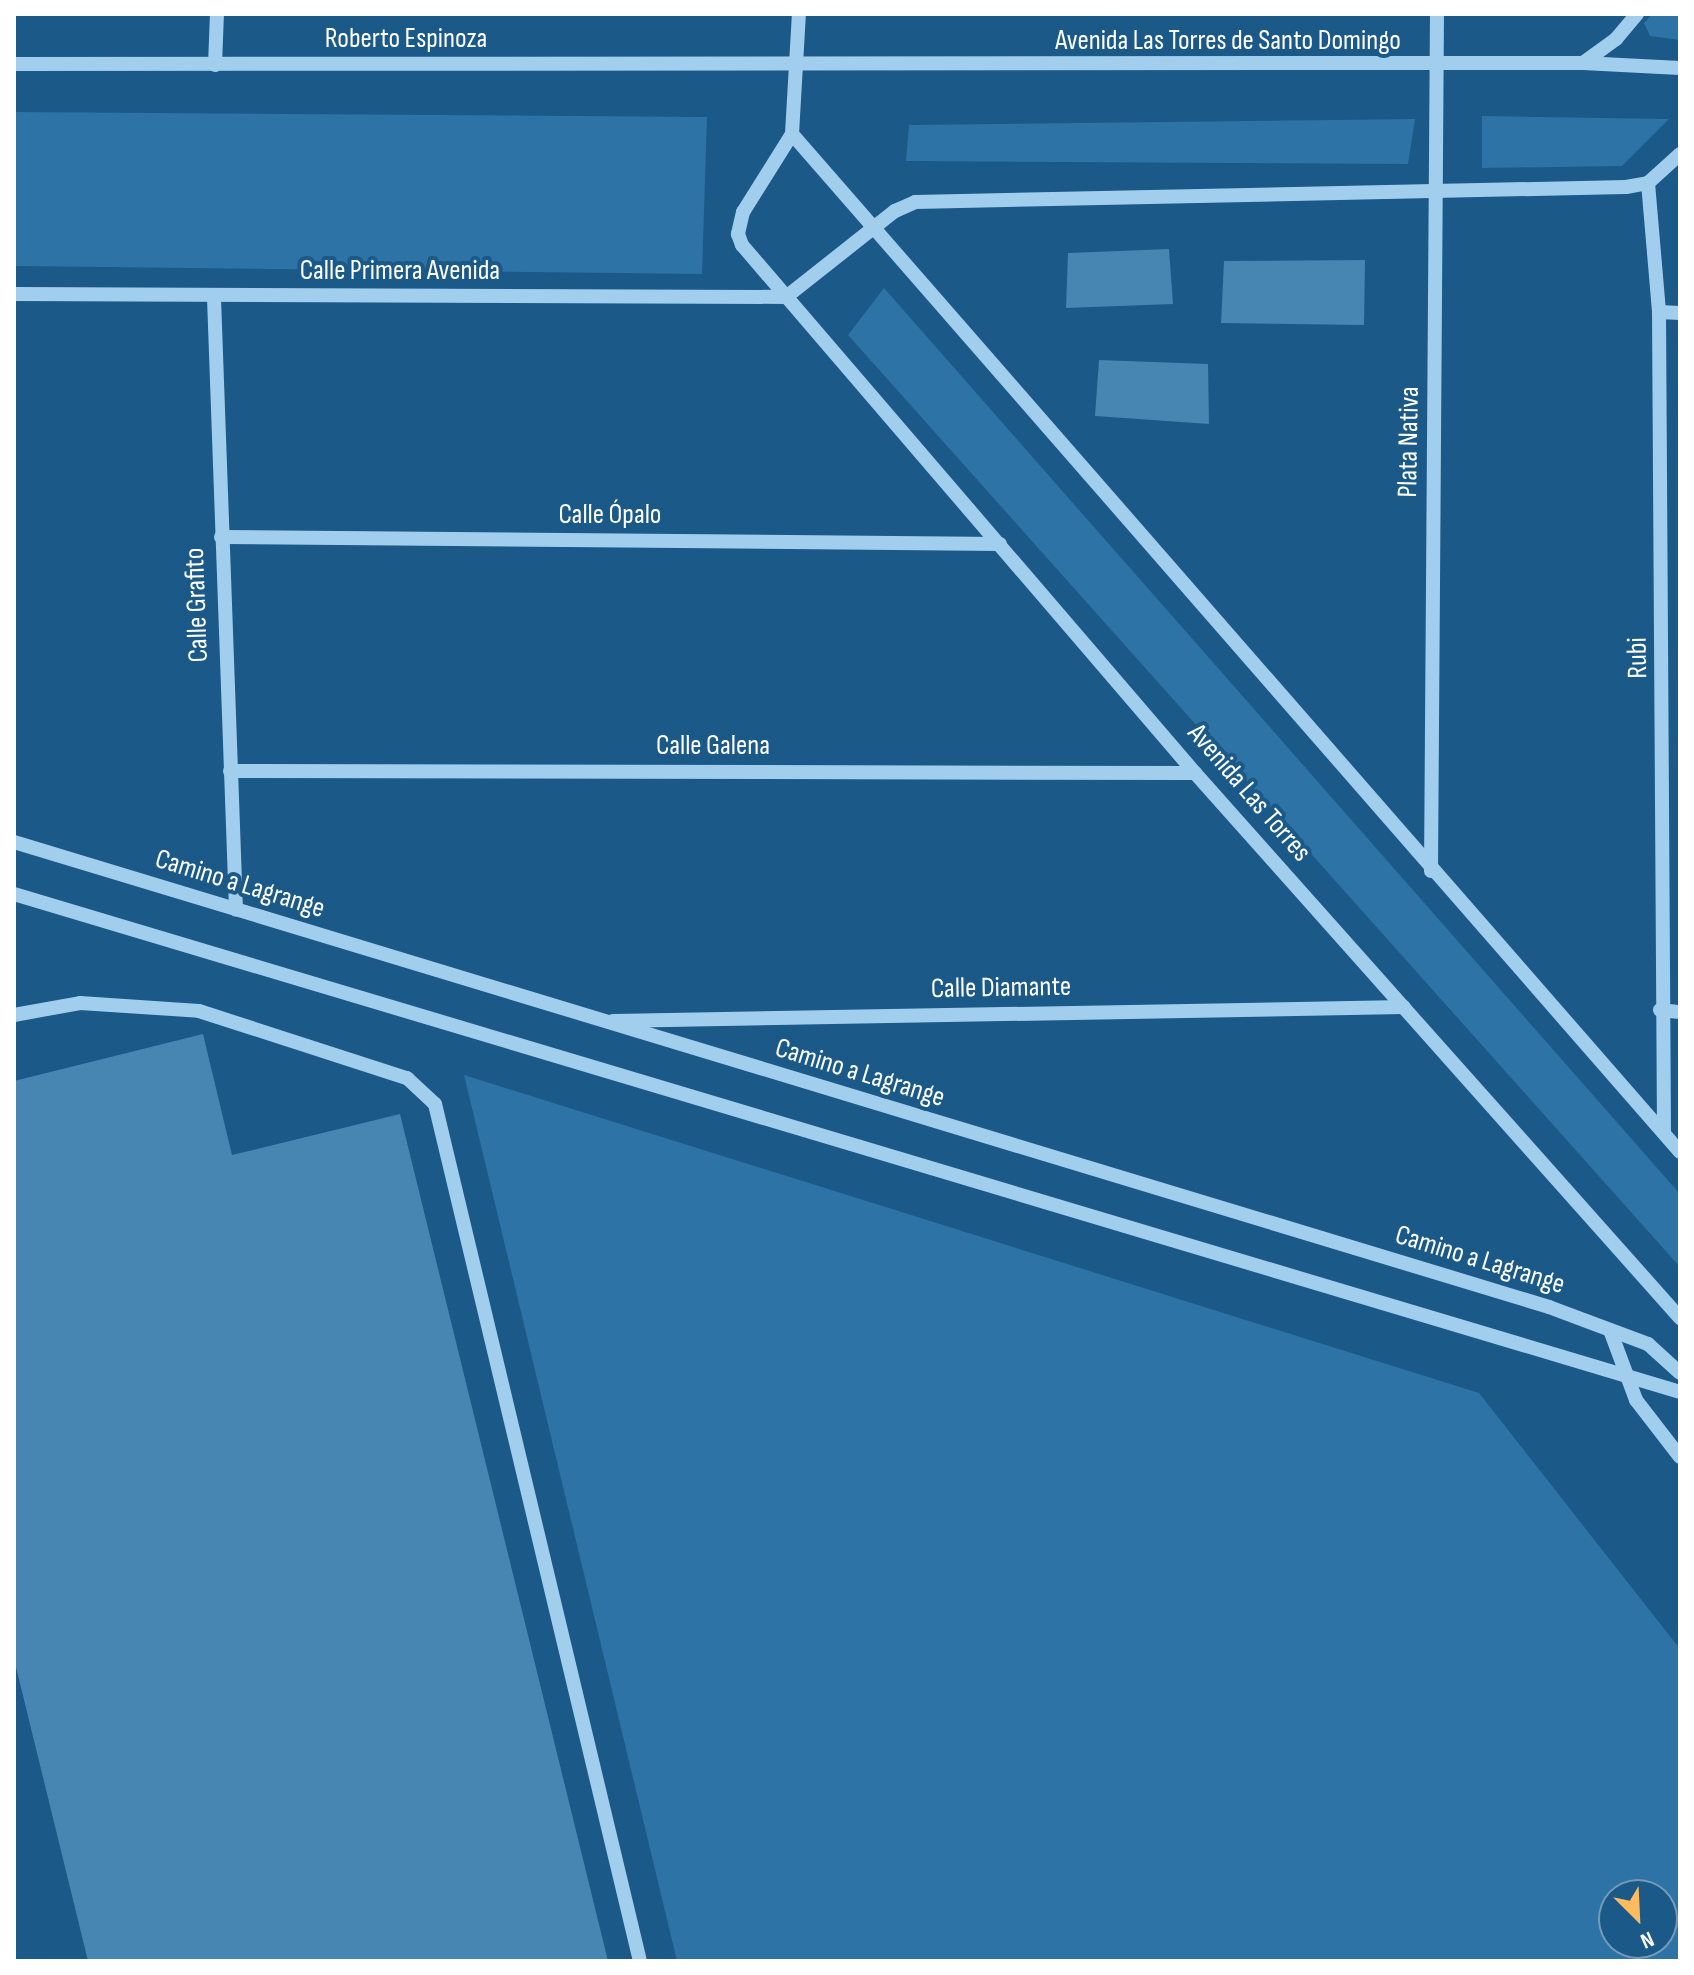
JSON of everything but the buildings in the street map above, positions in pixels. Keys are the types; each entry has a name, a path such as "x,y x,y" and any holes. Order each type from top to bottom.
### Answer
{"street":[{"path":"215,65 217,14"},
{"name":"Avenida Las Torres","path":"799,14 799,66 792,134 743,212 738,234 786,297 1195,773 1680,1318"},
{"name":"Plata Nativa","path":"1431,871 1437,14"},
{"path":"1583,63 1616,39 1637,14"},
{"name":"Avenida Las Torres de Santo Domingo","path":"799,66 1435,67 1583,63 1680,68"},
{"name":"Roberto Espinoza","path":"14,64 799,66"},
{"path":"792,134 872,231 1680,1152"},
{"path":"786,297 915,202 1648,183 1680,154"},
{"name":"Rubi","path":"1648,183 1659,312 1662,553 1673,781 1660,1010 1664,1133"},
{"name":"Calle Primera Avenida","path":"14,294 214,298 786,297"},
{"name":"Calle Grafito","path":"214,298 236,910"},
{"path":"1659,312 1680,313"},
{"name":"Calle Ópalo","path":"221,537 1000,544"},
{"path":"1662,553 1680,553"},
{"name":"Calle Galena","path":"230,771 1195,773"},
{"name":"Camino a Lagrange","path":"14,842 1610,1330 1648,1344 1680,1373"},
{"path":"14,894 1680,1392"},
{"path":"14,1015 80,1003 199,1011 407,1078 435,1104 640,1961"},
{"name":"Calle Diamante","path":"598,1022 1404,1007"},
{"path":"1660,1010 1680,1012"},
{"path":"1610,1330 1623,1375 1680,1457"}],"shaded area":[{"path":"1652,14 1680,14 1680,40 1650,36 1644,23"},
{"path":"14,112 707,117 702,274 14,266"},
{"path":"1482,116 1669,119 1622,166 1482,168"},
{"path":"1415,119 1408,164 906,161 909,125"},
{"path":"884,288 1680,1194 1680,1267 848,335"},
{"path":"464,1075 1479,1393 1680,1649 1680,1961 677,1961"}]}
